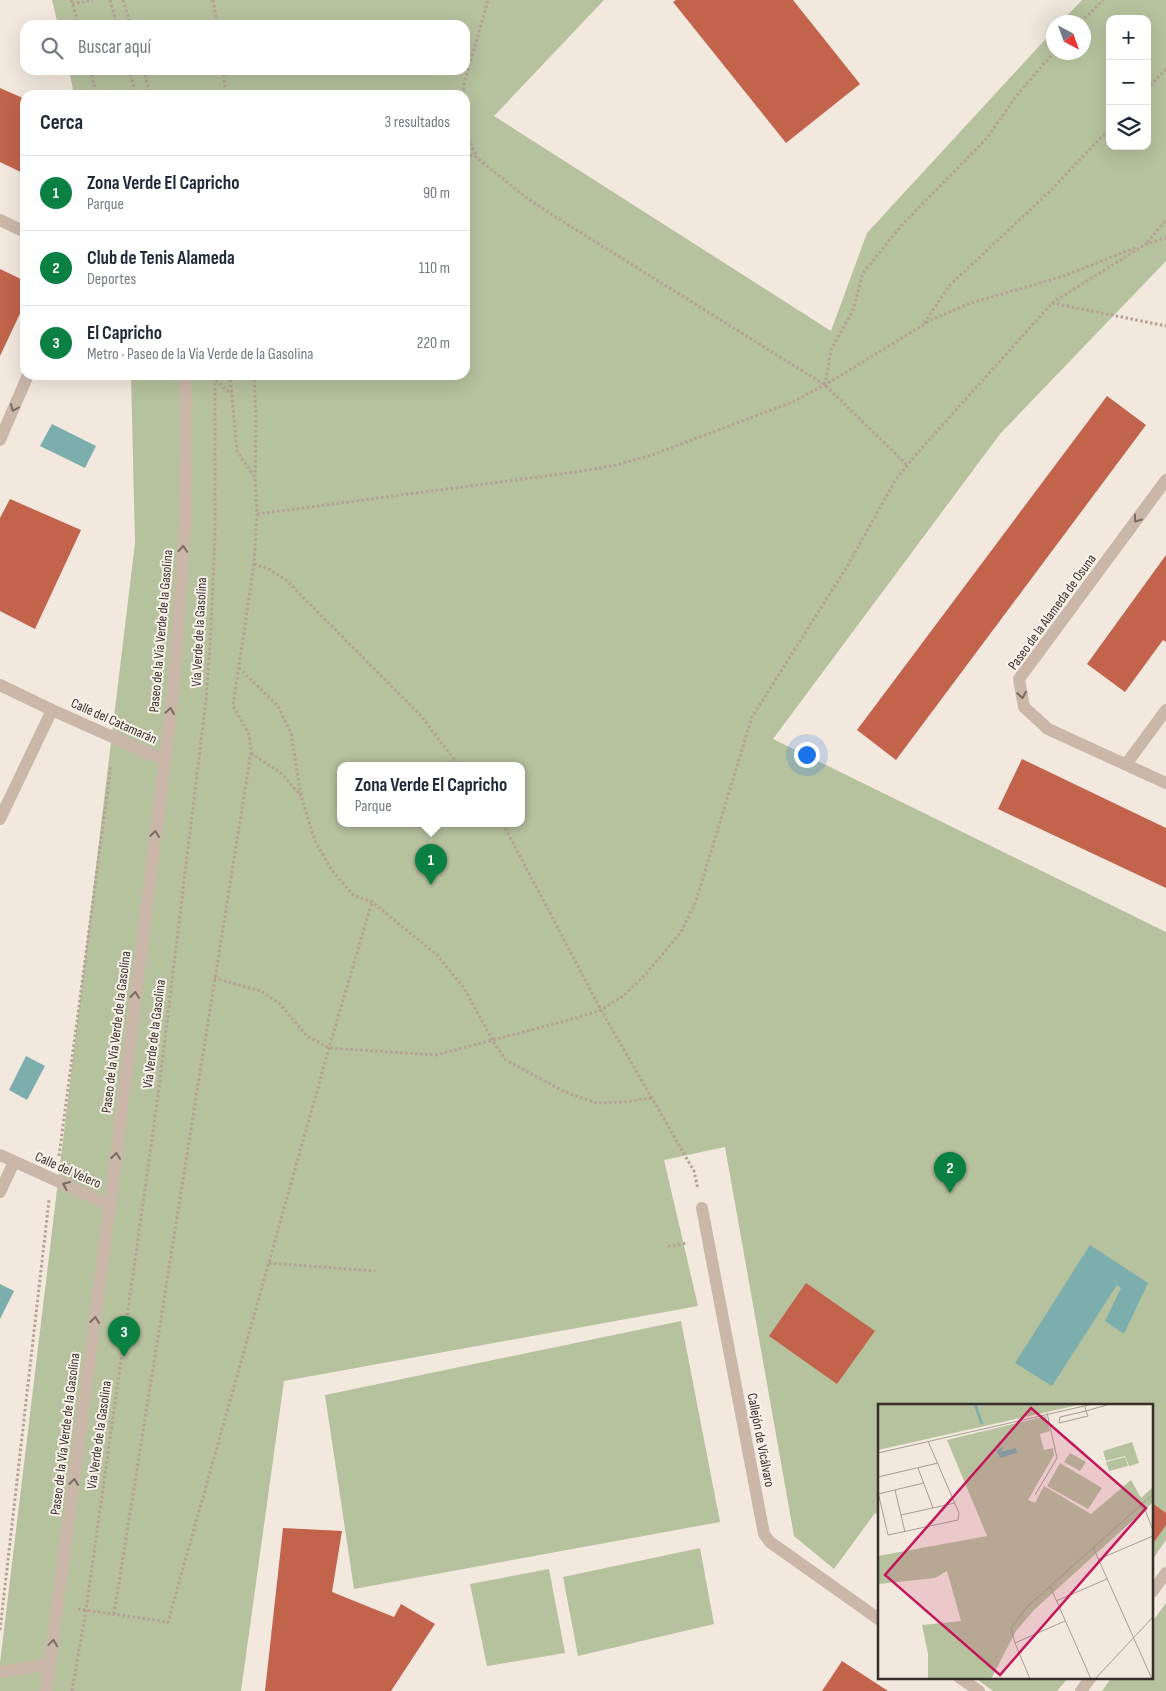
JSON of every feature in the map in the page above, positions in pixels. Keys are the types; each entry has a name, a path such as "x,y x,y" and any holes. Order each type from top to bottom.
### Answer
{"street":[{"path":"0,220 20,230"},
{"path":"0,440 26,380"},
{"name":"Paseo de la Vía Verde de la Gasolina","path":"46,1691 110,1205 173,695 184,526 187,399 185,380"},
{"name":"Paseo de la Alameda de Osuna","path":"1166,480 1019,679 1024,707 1048,729 1127,763 1166,783"},
{"name":"Calle del Catamarán","path":"0,684 52,710 164,760"},
{"name":"Calle del Catamarán","path":"0,819 52,710"},
{"path":"1127,763 1166,710"},
{"name":"Calle del Velero","path":"0,1155 110,1205"},
{"name":"Calle del Velero","path":"0,1192 14,1162"},
{"name":"Callejón de Vicálvaro","path":"702,1208 764,1534 770,1542 878,1619"},
{"path":"1154,1589 1166,1573"},
{"path":"0,1672 50,1664"},
{"path":"960,1678 979,1691"},
{"path":"1081,1691 1090,1678"}],"path":[{"path":"77,20 72,2 93,0"},
{"path":"110,0 116,20"},
{"path":"123,0 129,20"},
{"path":"213,0 216,20"},
{"path":"470,63 488,0"},
{"path":"1088,15 1102,0"},
{"path":"825,385 831,350 853,310 863,273 902,226 987,138 1017,95 1047,60"},
{"path":"1151,85 1166,69"},
{"path":"91,75 96,90"},
{"path":"130,75 135,90"},
{"path":"145,75 149,90"},
{"path":"224,75 225,90"},
{"path":"463,90 467,75"},
{"path":"922,326 950,285 1049,192 1106,132"},
{"path":"470,142 476,157"},
{"path":"470,155 476,157 524,196 554,216 825,385 907,465"},
{"path":"214,978 261,991 280,1004 307,1036 329,1048 436,1055 580,1017 601,1010 623,996 645,975 681,932 695,904 752,717 839,581 896,479 1052,304 1146,244 1166,220"},
{"path":"256,514 612,466 652,455 781,406 825,385 931,320 971,303 1064,276 1166,238"},
{"path":"1052,304 1166,326"},
{"path":"216,380 232,394"},
{"name":"Vía Verde de la Gasolina","path":"72,1691 86,1610 158,1096 206,700 215,536 216,380"},
{"path":"231,380 237,451 255,478"},
{"path":"114,1614 251,752 249,734 233,706 254,564 256,514 254,380"},
{"path":"254,564 268,569 292,587 421,716 457,762"},
{"path":"239,668 278,706 291,733 301,796 315,841 330,869 354,895 372,902 437,955 464,988 493,1041 506,1060 565,1092 596,1103 624,1102 650,1098"},
{"path":"251,752 282,774 301,796"},
{"path":"59,1156 111,765"},
{"path":"505,827 601,1010 650,1098 694,1171 702,1208"},
{"path":"72,1608 168,1622 329,1048 372,902"},
{"path":"0,1630 49,1200"},
{"path":"269,1262 375,1271"}],"green space":[{"path":"52,0 604,0 494,116 831,331 867,233 1046,39 1046,60 1091,60 1091,15 1068,15 1082,0 1166,0 1166,261 1000,434 773,739 1166,932 1166,1540 1154,1557 1154,1404 878,1404 878,1515 875,1513 834,1569 794,1536 725,1147 664,1160 698,1306 284,1381 241,1691 0,1691 0,1663 135,543 131,380 470,380 470,90 73,90 70,75 470,75 470,20 57,20"},
{"path":"681,1321 720,1522 354,1589 325,1395"},
{"path":"700,1548 714,1624 578,1656 563,1577"},
{"path":"549,1569 565,1653 487,1666 470,1584"},
{"path":"1166,1603 1166,1691 1102,1691 1111,1678 1154,1678 1154,1619"},
{"path":"975,1678 1068,1678 1057,1691 993,1691"}],"water":[{"path":"52,424 96,446 85,468 40,446"},
{"path":"26,1056 45,1066 27,1100 9,1090"},
{"path":"1090,1245 1148,1283 1124,1334 1105,1321 1121,1288 1117,1285 1052,1386 1015,1363"},
{"path":"0,1284 14,1291 0,1319"}],"building":[{"path":"676,0 793,0 860,84 786,143 673,2"},
{"path":"0,88 20,97 20,172 0,162"},
{"path":"0,269 20,279 20,314 0,356"},
{"path":"1107,396 1146,425 896,760 857,730"},
{"path":"10,499 81,530 35,629 0,611 0,518"},
{"path":"1166,555 1166,642 1163,640 1125,692 1087,664"},
{"path":"1022,759 1166,828 1166,888 998,809"},
{"path":"806,1283 875,1331 837,1384 769,1336"},
{"path":"1154,1504 1166,1513 1166,1525 1154,1542"},
{"path":"283,1528 342,1531 332,1592 394,1617 401,1604 435,1624 391,1691 265,1691"},
{"path":"842,1661 888,1691 822,1691"}],"place":[{"name":"Zona Verde El Capricho","path":"431,885"},
{"name":"Club de Tenis Alameda","path":"950,1193"},
{"name":"El Capricho","path":"124,1357"}]}
